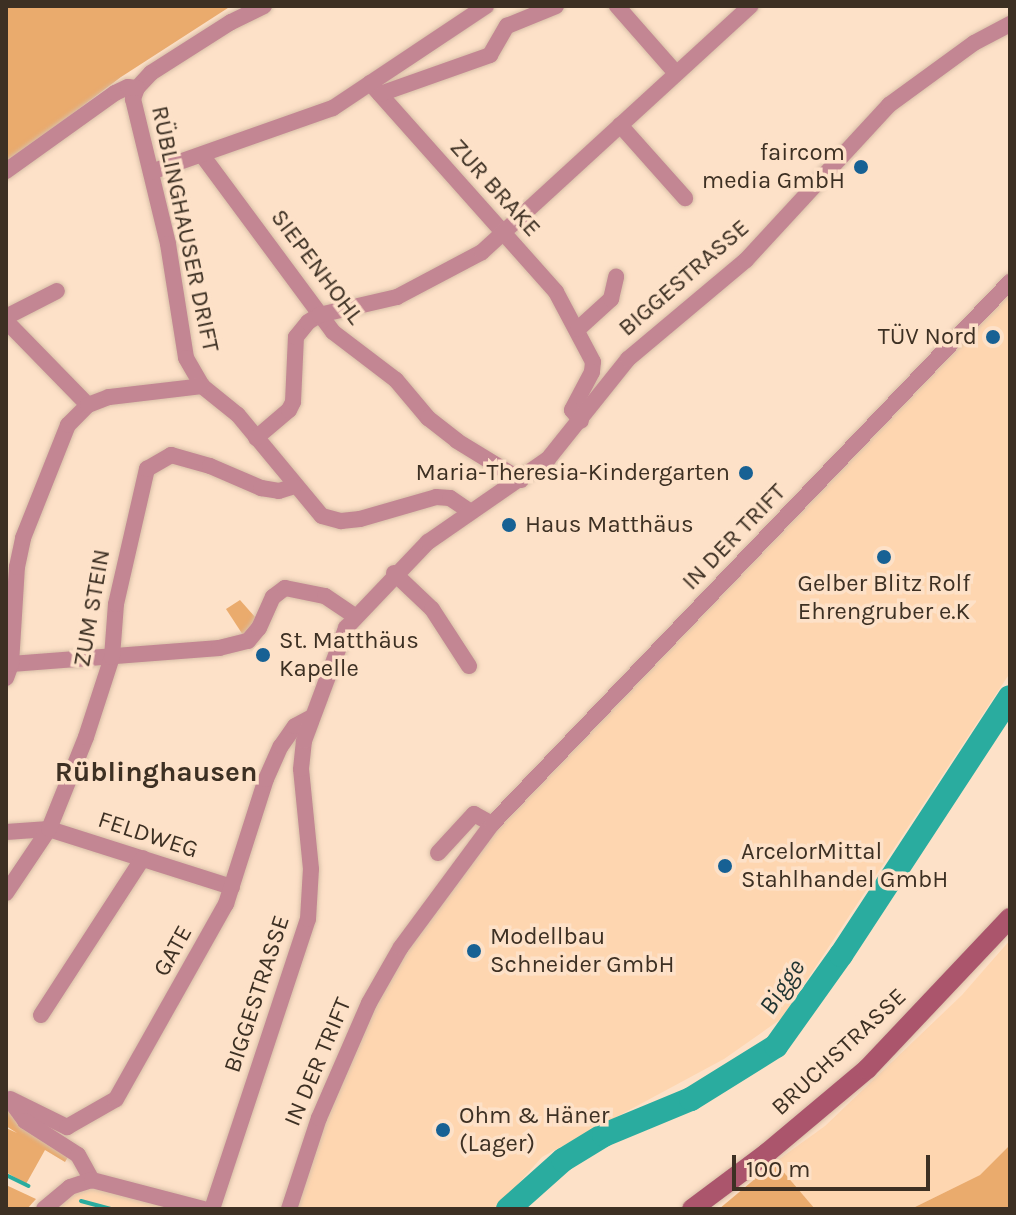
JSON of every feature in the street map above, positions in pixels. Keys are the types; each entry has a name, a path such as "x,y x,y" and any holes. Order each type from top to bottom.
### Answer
{"main road":[{"name":"BRUCHSTRASSE","path":"692,1209 767,1153 867,1069 1010,918"}],"street":[{"name":"RÜBLINGHAUSER DRIFT","path":"264,6 172,59 137,88 133,111 168,244 186,358 202,386 238,415 322,516 341,521 384,513 436,497 450,498 469,511"},
{"path":"375,88 486,6"},
{"path":"151,172 333,108 375,88 490,55 507,26 556,6"},
{"path":"617,6 675,72"},
{"path":"256,438 289,410 295,392 296,337 319,315 397,297 482,252 750,6"},
{"name":"BIGGESTRASSE","path":"212,1209 308,919 311,869 301,769 310,718 346,628 394,573 469,511 521,480 548,459 581,421 608,380 628,359 746,260 889,105 974,43 1010,24"},
{"path":"6,171 115,93 128,87 137,88"},
{"name":"ZUR BRAKE","path":"375,88 556,292 578,329 594,368 572,410 581,421"},
{"path":"620,125 685,198"},
{"name":"SIEPENHOHL","path":"202,155 319,315 344,343 396,380 428,418 457,441 521,480"},
{"path":"578,329 611,299 616,277"},
{"name":"IN DER TRIFT","path":"289,1209 324,1105 369,1003 401,947 492,824 1010,282"},
{"path":"57,291 6,319 88,405 63,435 23,538 17,567 9,671 112,657 219,648 248,641 259,628 273,597 285,588 325,596 355,616"},
{"name":"RÜBLINGHAUSER DRIFT","path":"88,405 131,393 202,386"},
{"name":"ZUM STEIN","path":"6,893 49,829 112,657 116,604 147,469 171,455 210,466 261,488 279,491 294,486"},
{"path":"394,573 432,609 469,666"},
{"name":"GATE","path":"8,1098 67,1127 116,1099 219,918 266,779 281,746 295,726 310,718"},
{"path":"438,853 474,814 492,824"},
{"path":"6,832 49,829"},
{"name":"FELDWEG","path":"49,829 232,887"},
{"path":"41,1015 143,858"},
{"path":"8,1098 25,1121 78,1155 92,1180"},
{"path":"44,1209 70,1187 92,1180 203,1209"}],"shaded area":[{"path":"6,6 231,6 121,77 6,164"},
{"path":"1010,282 1010,673 781,1019 724,1059 542,1157 496,1209 289,1209 369,1003 492,824"},
{"path":"240,600 255,617 253,625 243,635 226,609"},
{"path":"1010,940 1010,1145 980,1175 911,1209 815,1209 775,1162 825,1126 962,995"},
{"path":"6,1093 71,1152 65,1162 45,1150 26,1184 6,1172 6,1128 17,1133 6,1126"},
{"path":"1010,1145 1010,1209 911,1209 980,1175"},
{"path":"775,1162 815,1209 719,1209"},
{"path":"82,1182 202,1209 44,1209"},
{"path":"6,1185 36,1199 27,1209 6,1209"}],"waterway":[{"name":"Bigge","path":"508,1209 563,1160 604,1135 691,1099 776,1046 841,955 1010,697"},
{"path":"6,1175 29,1186"},
{"path":"81,1201 110,1209"}],"place":[{"name":"faircom media GmbH","path":"861,167"},
{"name":"TÜV Nord","path":"993,337"},
{"name":"Maria-Theresia-Kindergarten","path":"746,473"},
{"name":"Haus Matthäus","path":"509,525"},
{"name":"Gelber Blitz Rolf Ehrengruber e.K","path":"884,557"},
{"name":"St. Matthäus Kapelle","path":"263,655"},
{"name":"ArcelorMittal Stahlhandel GmbH","path":"725,866"},
{"name":"Modellbau Schneider GmbH","path":"474,951"},
{"name":"Ohm & Häner (Lager)","path":"443,1130"}],"district":[{"name":"Rüblinghausen","path":"156,772"}]}
